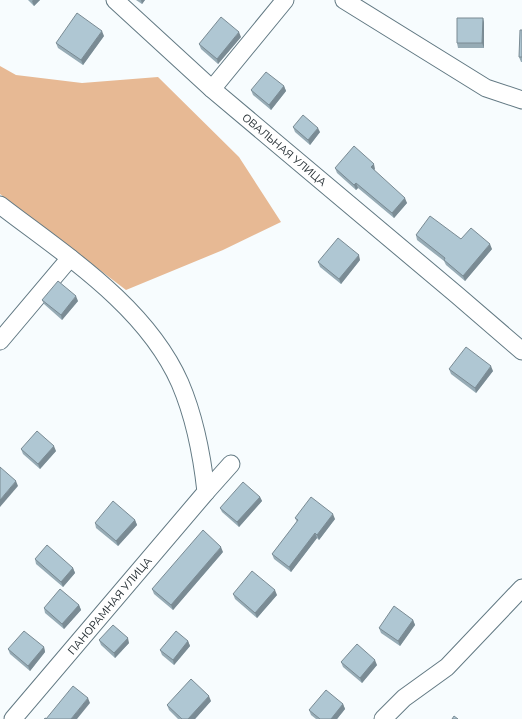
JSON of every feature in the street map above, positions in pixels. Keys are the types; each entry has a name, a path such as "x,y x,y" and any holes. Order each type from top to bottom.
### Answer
{"street":[{"name":"ОВАЛЬНАЯ УЛИЦА","path":"115,0 212,89 458,295 522,351"},
{"path":"212,89 285,0"},
{"path":"344,0 486,88 522,100"},
{"path":"0,206 70,258 104,286 130,311 170,362 190,410 202,456 206,492"},
{"path":"0,341 70,258"},
{"name":"ПАНОРАМНАЯ УЛИЦА","path":"13,719 231,464"},
{"path":"383,719 404,698 447,667 522,588"}],"shaded area":[{"path":"0,66 16,75 82,83 158,77 239,157 281,222 223,250 126,290 0,194"}],"building":[{"path":"77,13 102,31 81,60 56,43"},
{"path":"221,17 239,32 217,59 199,44"},
{"path":"457,18 483,18 482,43 457,43"},
{"path":"520,30 522,30 522,57 519,57"},
{"path":"266,72 284,86 269,105 251,90"},
{"path":"303,115 318,128 308,140 293,127"},
{"path":"354,146 374,164 371,167 405,198 392,213 356,183 354,185 335,168"},
{"path":"430,216 461,239 471,228 490,244 463,276 444,260 445,258 416,235"},
{"path":"338,238 359,255 339,279 318,262"},
{"path":"58,281 76,296 61,315 42,300"},
{"path":"466,347 491,366 475,388 449,369"},
{"path":"37,431 54,446 38,464 21,449"},
{"path":"0,467 16,481 0,500"},
{"path":"243,482 260,497 237,522 220,508"},
{"path":"311,497 333,514 317,535 315,533 289,567 272,554 298,520 295,518"},
{"path":"113,501 135,520 116,541 95,523"},
{"path":"203,530 221,547 171,605 152,589"},
{"path":"47,545 73,568 61,582 35,559"},
{"path":"252,571 275,590 255,613 233,594"},
{"path":"60,589 79,605 62,624 44,608"},
{"path":"394,606 413,620 398,641 379,628"},
{"path":"113,625 128,638 114,653 99,640"},
{"path":"24,631 44,647 28,666 8,649"},
{"path":"176,631 188,641 173,660 160,650"},
{"path":"357,644 375,660 360,678 341,662"},
{"path":"191,679 209,696 188,719 182,719 167,705"},
{"path":"73,686 88,698 71,719 46,719"},
{"path":"326,690 343,704 331,719 320,719 309,710"}]}
